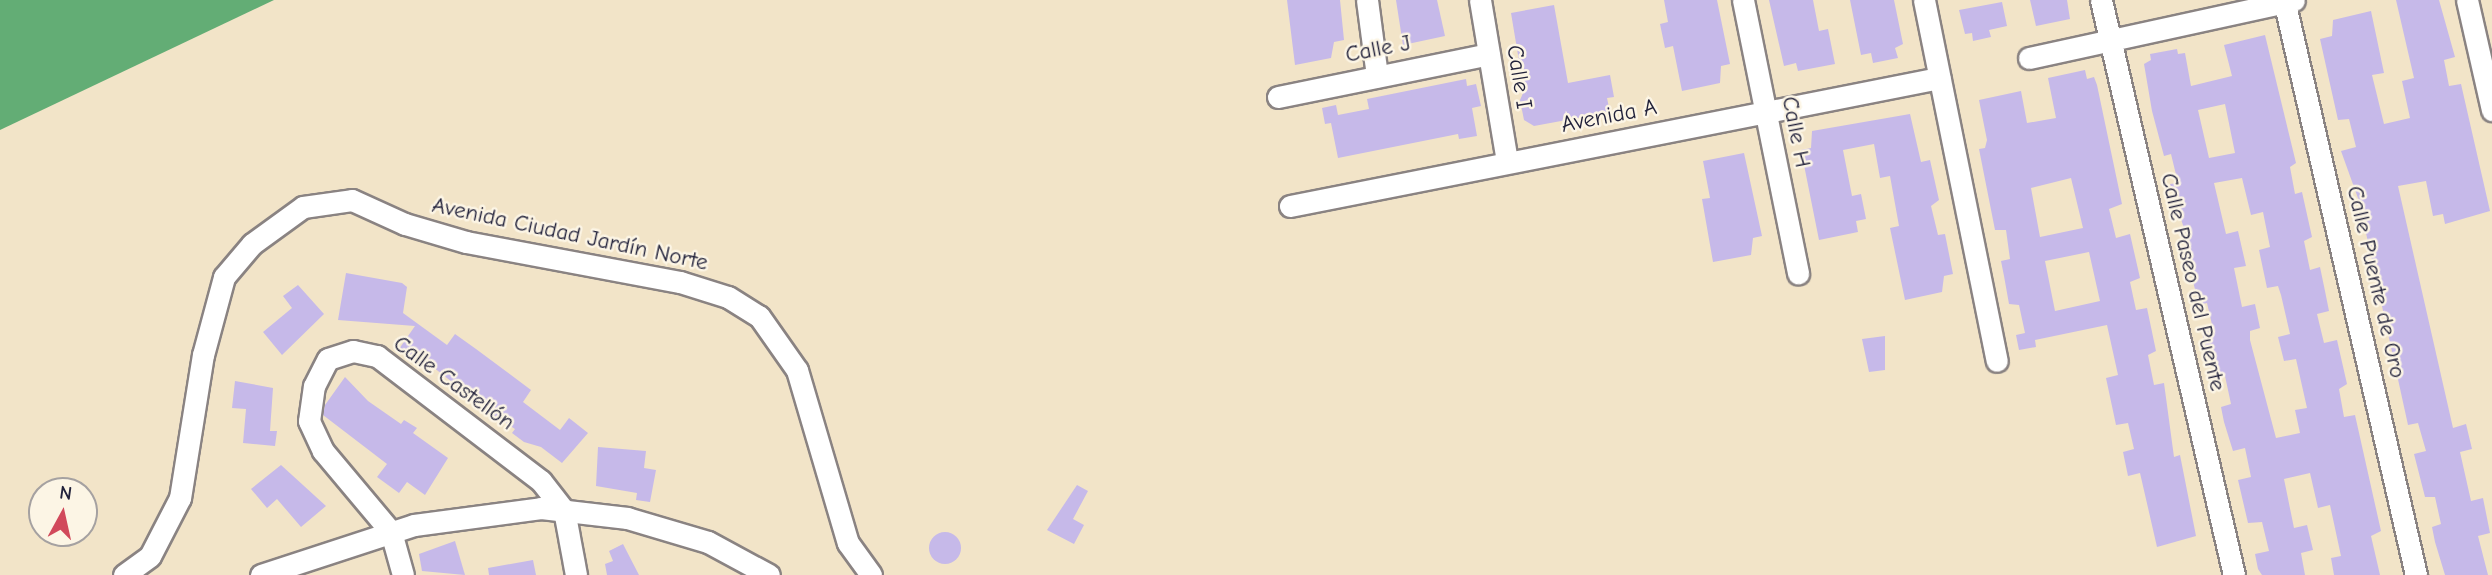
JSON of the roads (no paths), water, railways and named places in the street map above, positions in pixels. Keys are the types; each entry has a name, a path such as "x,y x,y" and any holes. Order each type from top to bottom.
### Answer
{"street":[{"path":"1367,0 1377,76"},
{"name":"Calle I","path":"1480,0 1507,162"},
{"name":"Calle H","path":"1743,0 1798,274"},
{"path":"1924,0 1997,361"},
{"name":"Calle Paseo del Puente","path":"2101,0 2234,575"},
{"path":"2467,0 2492,110"},
{"path":"2029,58 2288,1"},
{"name":"Calle Puente de Oro","path":"2288,1 2416,575"},
{"name":"Calle J","path":"1278,96 1489,54"},
{"name":"Avenida A","path":"1290,206 1939,78"},
{"name":"Avenida Ciudad Jardín Norte","path":"124,575 150,556 180,498 203,355 224,276 252,244 303,207 352,200 405,224 466,242 680,282 729,297 759,316 797,370 848,543 871,575"},
{"name":"Calle Castellón","path":"391,532 323,451 309,421 314,386 328,359 353,351 377,356 448,408 541,481 564,510"},
{"path":"261,575 414,525 528,509 564,510 626,518 708,542 769,575"},
{"path":"564,510 576,575"},
{"path":"391,532 403,575"}]}
